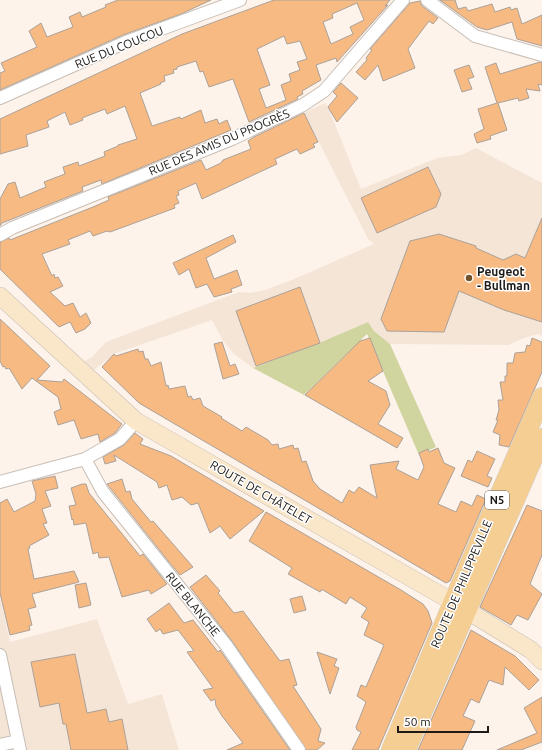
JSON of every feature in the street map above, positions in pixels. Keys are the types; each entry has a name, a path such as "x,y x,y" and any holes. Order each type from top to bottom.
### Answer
{"main road":[{"name":"ROUTE DE CHÂTELET","path":"2,303 136,421 460,606 531,650 542,661"},
{"name":"ROUTE DE PHILIPPEVILLE","path":"406,750 460,606 542,398"},
{"name":"ROUTE DE PHILIPPEVILLE","path":"391,750 542,438"}],"street":[{"name":"RUE DU COUCOU","path":"0,98 126,42 240,0"},
{"name":"RUE DES AMIS DU PROGRÈS","path":"0,235 12,228 232,139 303,105 324,90 403,0"},
{"path":"427,0 475,36 542,55"},
{"path":"0,482 85,459 120,439 136,421"},
{"name":"RUE BLANCHE","path":"85,459 103,492 226,645 299,750"},
{"path":"0,654 19,746 0,745"}],"shaded area":[{"path":"325,103 328,107 361,189 437,158 461,155 476,148 542,183 542,336 538,334 524,338 509,345 390,344 374,331 368,322 319,343 253,368 234,354 223,341 212,320 114,354 94,370 85,361 92,357 106,342 239,292 250,293 265,290 374,244 368,239 304,113"},
{"path":"0,597 10,642 97,619 128,704 162,694 179,750 0,750"}],"green space":[{"path":"368,322 374,331 390,344 436,447 419,455 367,334 304,395 253,368 319,343"}],"building":[{"path":"118,0 211,0 181,14 123,35 0,90 0,73 5,71 1,63 37,47 29,31 41,23 47,37 73,27 69,17 80,12 82,17 106,7 105,5"},
{"path":"274,0 390,0 385,6 388,5 337,62 336,58 316,65 321,80 302,91 303,94 297,97 298,99 249,122 233,79 209,87 203,71 200,72 196,61 177,67 177,69 173,70 174,73 164,76 165,81 160,83 161,84 140,93 152,126 180,117 181,119 201,110 205,123 217,119 219,124 227,120 231,130 102,184 101,180 82,187 83,191 2,223 0,226 0,199 8,184 15,182 20,198 46,187 44,182 65,174 63,167 78,162 79,166 105,156 104,152 118,145 137,139 125,106 107,114 105,109 82,118 83,120 70,125 65,112 47,121 49,127 26,135 28,146 0,154 0,119 182,34","holes":["357,3 364,20 350,27 353,34 331,44 323,22 333,18 332,14","284,36 287,44 300,41 307,59 297,62 300,70 289,74 291,81 281,85 286,100 266,108 259,89 270,85 257,49"]},
{"path":"440,0 455,0 458,9 466,7 468,11 492,4 495,12 510,7 511,10 517,8 522,24 542,15 542,46 517,39 512,22 487,30 477,27"},
{"path":"420,1 422,6 438,18 433,24 429,21 408,49 415,68 383,81 378,65 365,80 356,72 367,60 366,58 372,50 370,49 410,3"},
{"path":"542,62 542,85 538,84 540,91 526,89 529,98 519,101 518,98 498,103 507,130 490,136 491,139 477,143 474,134 484,129 478,109 497,103 485,67 496,63 500,74"},
{"path":"469,65 474,77 468,79 472,89 462,92 454,70"},
{"path":"341,83 358,98 337,122 328,107 337,96 333,92"},
{"path":"304,113 318,142 313,144 315,147 300,154 297,149 275,159 277,164 202,199 196,183 178,191 179,195 176,196 179,203 174,205 175,208 110,232 107,231 93,236 90,231 68,240 70,244 42,254 52,276 54,274 55,278 58,277 63,286 50,292 65,306 73,303 80,317 86,313 91,323 85,329 76,333 70,322 59,327 0,269 0,242 9,238 10,240 93,207 109,200 108,197 201,160 206,170 221,163 223,160 251,149 248,141"},
{"path":"428,167 441,194 436,207 377,233 361,198"},
{"name":"Peugeot - Bullman","path":"542,218 542,322 504,310 459,291 444,332 387,331 381,319 410,241 439,234 476,246 476,248 503,260 516,254 525,258"},
{"path":"233,235 236,242 206,258 214,279 237,270 242,285 231,289 232,292 214,297 207,284 196,288 189,269 179,275 173,263"},
{"path":"300,287 320,343 256,366 236,311"},
{"path":"0,319 50,366 37,380 62,382 64,379 122,424 115,433 100,442 98,434 81,439 74,420 58,425 54,412 61,409 58,397 32,378 22,389 9,368 6,369 4,366 3,367 0,361"},
{"path":"370,338 383,371 368,381 386,391 390,405 378,424 403,438 397,448 305,395 360,341"},
{"path":"532,338 542,342 542,372 509,447 499,445 500,435 493,432 498,420 496,420 499,410 498,400 503,400 500,382 505,382 505,376 507,376 507,363 513,363 515,353 525,352 527,345 530,346"},
{"path":"222,342 230,366 235,364 239,374 223,379 214,344"},
{"path":"138,349 139,352 143,351 145,359 148,359 151,366 161,362 166,386 168,385 169,389 185,386 188,397 191,396 193,400 200,398 203,406 242,431 246,427 268,440 272,445 278,444 279,449 293,445 294,449 298,448 302,462 306,461 313,481 320,489 342,503 349,490 354,493 359,487 377,498 370,465 399,461 396,469 418,480 424,467 419,453 428,449 429,452 438,448 444,463 455,468 438,504 456,512 461,501 472,506 477,495 486,499 450,581 446,583 139,403 102,367 114,354 116,356"},
{"path":"135,433 143,439 140,444 171,456 264,511 230,539 220,526 210,533 198,503 191,505 182,497 172,500 167,485 159,488 157,482 114,455 116,461 105,464 103,457 124,445"},
{"path":"477,451 495,459 487,476 492,478 488,487 461,476 468,460 472,462"},
{"path":"55,476 58,488 45,491 51,506 42,509 47,523 43,524 49,535 29,546 30,548 28,549 34,579 74,571 79,582 32,594 36,607 28,609 32,625 29,626 30,630 10,635 0,593 0,503 7,499 14,512 35,501 36,494 32,481"},
{"path":"122,479 126,492 130,491 132,499 151,522 153,521 193,567 180,575 107,484"},
{"path":"86,484 89,493 140,556 143,554 167,584 151,594 149,590 122,597 109,557 99,558 98,552 93,554 86,523 74,525 73,519 72,520 69,506 76,505 71,488"},
{"path":"527,505 542,511 542,555 530,584 542,594 528,620 517,615 511,625 480,607"},
{"path":"266,512 401,590 423,604 428,611 432,623 378,750 352,750 361,732 357,730 356,727 366,702 357,696 361,685 366,687 384,645 364,635 369,622 361,617 367,608 350,597 346,604 323,590 320,592 288,574 292,568 249,541"},
{"path":"206,575 220,591 218,593 234,613 243,611 280,661 289,659 297,685 293,686 321,729 318,741 325,743 317,750 306,750 232,641 190,587"},
{"path":"86,583 91,605 79,608 75,585"},
{"path":"302,596 306,610 294,613 290,599"},
{"path":"169,603 184,623 193,620 218,652 220,650 290,750 227,750 243,743 222,716 216,706 215,699 211,701 203,690 213,688 187,652 194,651 178,630 163,634 160,629 156,632 147,619"},
{"path":"471,630 515,656 539,680 529,690 505,667 503,685 489,680 479,703 471,699 463,716 475,721 462,750 418,750"},
{"path":"317,652 337,659 334,666 339,668 330,694"},
{"path":"75,654 87,713 106,709 109,722 122,719 128,750 71,750 66,724 63,724 59,703 40,707 31,662"},
{"path":"542,697 542,742 521,750 497,750 537,733 524,708"}],"place":[{"name":"Peugeot - Bullman","path":"469,278"}]}
